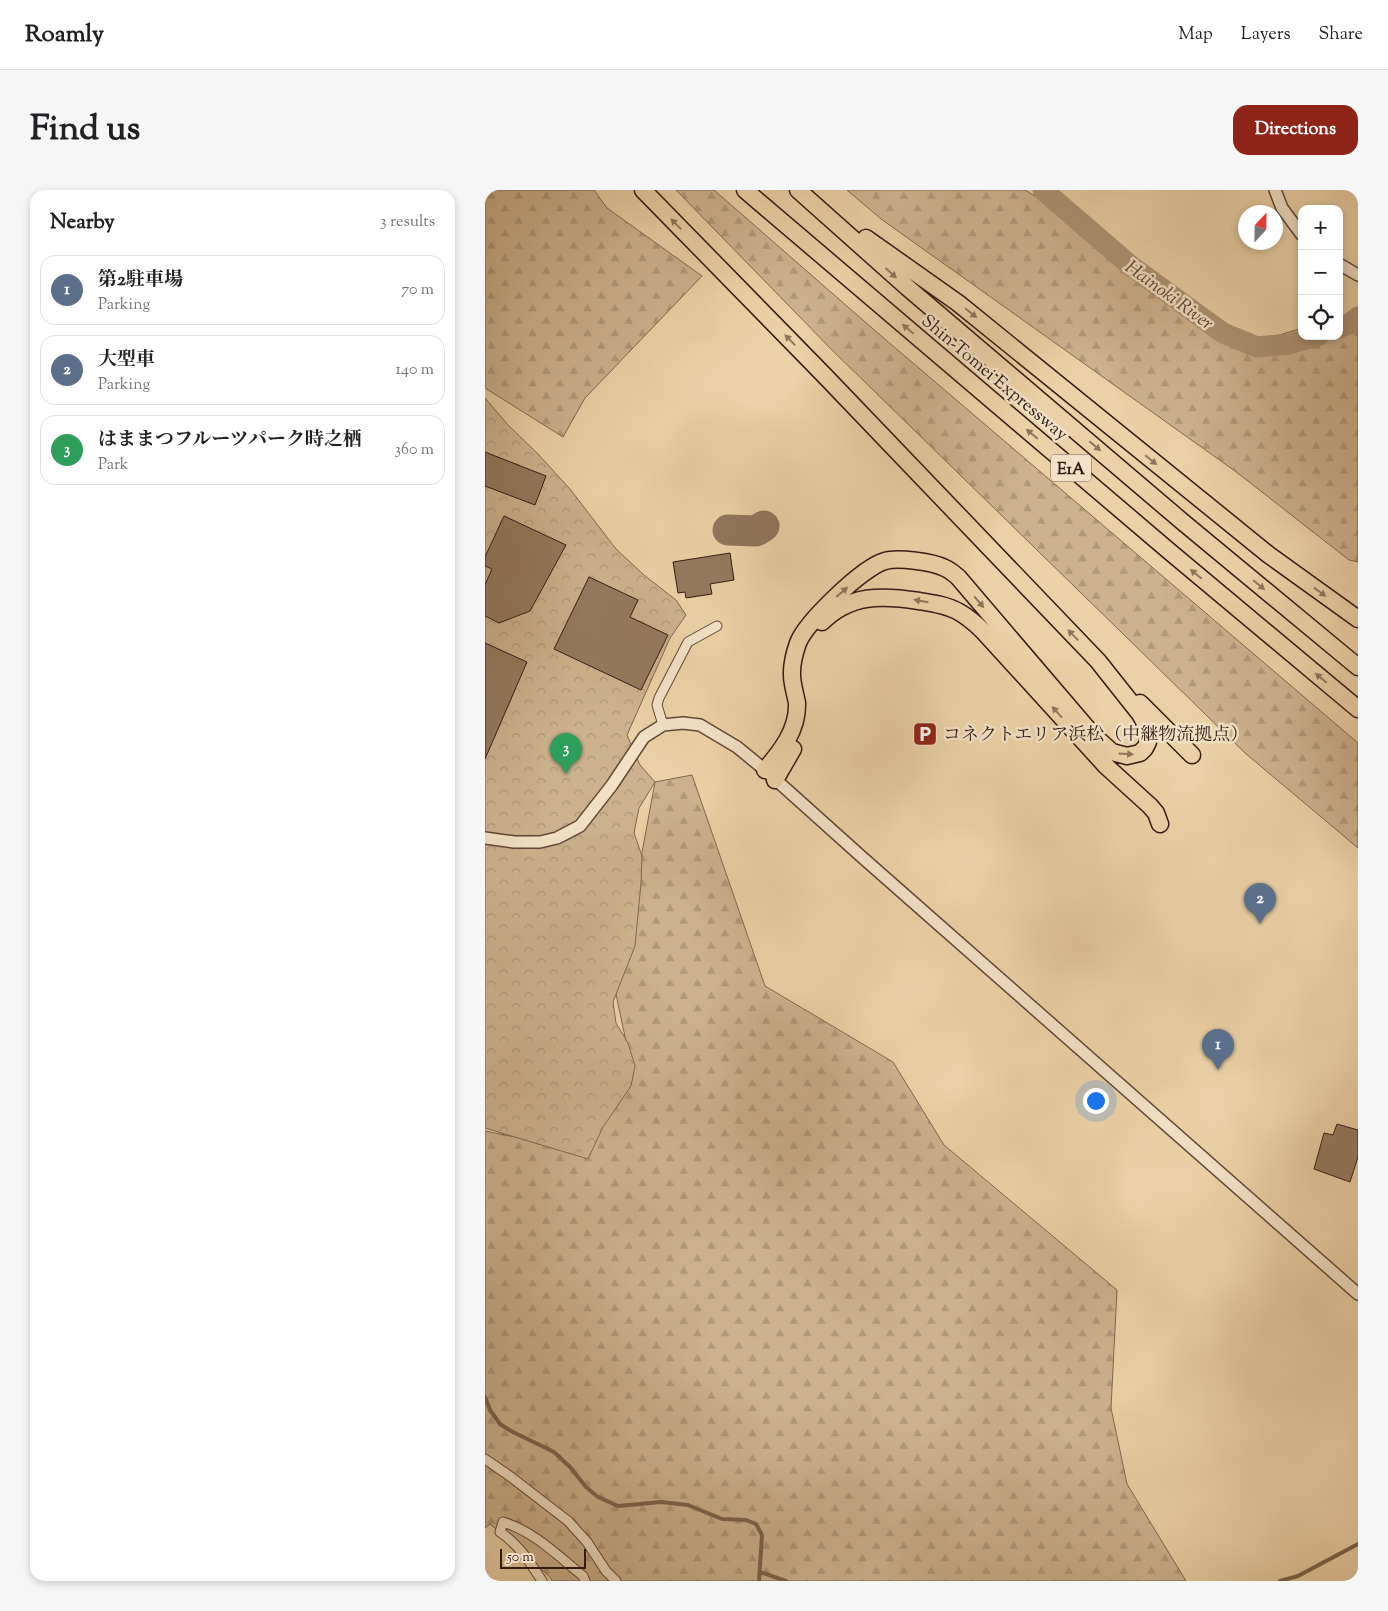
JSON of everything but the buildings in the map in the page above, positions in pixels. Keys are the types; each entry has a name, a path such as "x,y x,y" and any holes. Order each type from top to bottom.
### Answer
{"highway":[{"path":"643,190 824,375 1098,661 1192,755"},
{"name":"Shin-Tomei Expressway","path":"745,190 1169,551 1358,709"},
{"path":"800,192 958,303 1269,555 1358,620"},
{"name":"Shin-Tomei Expressway","path":"800,192 908,288 1358,667"},
{"path":"770,775 795,722 797,703 792,663 803,632 829,604 869,570 884,561 900,560 935,565 951,572 963,583 1099,742 1112,752 1127,756 1134,755 1140,752 1148,742 1147,727 1140,714 1098,661"},
{"path":"770,775 795,745 803,724 805,703 801,674 802,664 812,634 825,619 853,603 874,597 901,598 952,608 976,624 1106,766 1151,806 1160,824"}],"street":[{"path":"1275,190 1282,208 1298,230"},
{"path":"1343,266 1358,275"},
{"path":"663,725 657,705 659,698 688,642 717,626"},
{"path":"485,838 514,842 540,842 557,838 580,826 612,785 644,737 663,725 683,723 700,725 737,747 770,775 1358,1294"},
{"path":"485,1459 568,1521 587,1542 606,1571 616,1581"},
{"path":"542,1581 532,1564 513,1540 500,1532 503,1522 520,1527 583,1576 585,1581"}],"green space":[{"path":"485,190 594,190 607,208 702,276 585,398 563,437 485,388"},
{"path":"676,190 714,190 872,328 1358,743 1358,848 1245,753 831,349"},
{"path":"847,190 1025,190 1118,248 1230,328 1257,342 1298,329 1298,340 1343,340 1343,317 1358,314 1358,562 1349,560 1235,471 881,219"},
{"path":"485,398 508,425 570,489 616,549 644,575 676,600 686,615 670,638 627,735 640,765 655,782 639,808 634,833 642,856 635,946 613,1002 616,1023 628,1043 635,1066 631,1086 603,1127 588,1159 485,1128"},
{"path":"692,775 765,986 893,1062 944,1145 1117,1290 1111,1408 1127,1484 1186,1581 552,1581 551,1578 490,1524 485,1528 485,1131 585,1151 633,1075 616,994 655,782"}],"waterway":[{"name":"Hainoki River","path":"1043,190 1131,266 1223,333 1257,347 1289,344 1304,340"},
{"name":"Hainoki River","path":"1343,326 1358,317"},
{"path":"485,1397 490,1410 500,1424 554,1452 570,1467 586,1487 598,1497 618,1506 661,1502 688,1505 722,1519 746,1520 756,1524 762,1535 759,1581"},
{"path":"1280,1581 1298,1576 1358,1544"},
{"path":"760,1572 786,1581"}],"taxiway":[{"path":"728,530 756,531 764,526"}],"place":[{"name":"コネクトエリア浜松（中継物流拠点）","path":"925,734"},
{"name":"はままつフルーツパーク時之栖","path":"566,774"},
{"name":"大型車","path":"1260,924"},
{"name":"第2駐車場","path":"1218,1070"}]}
